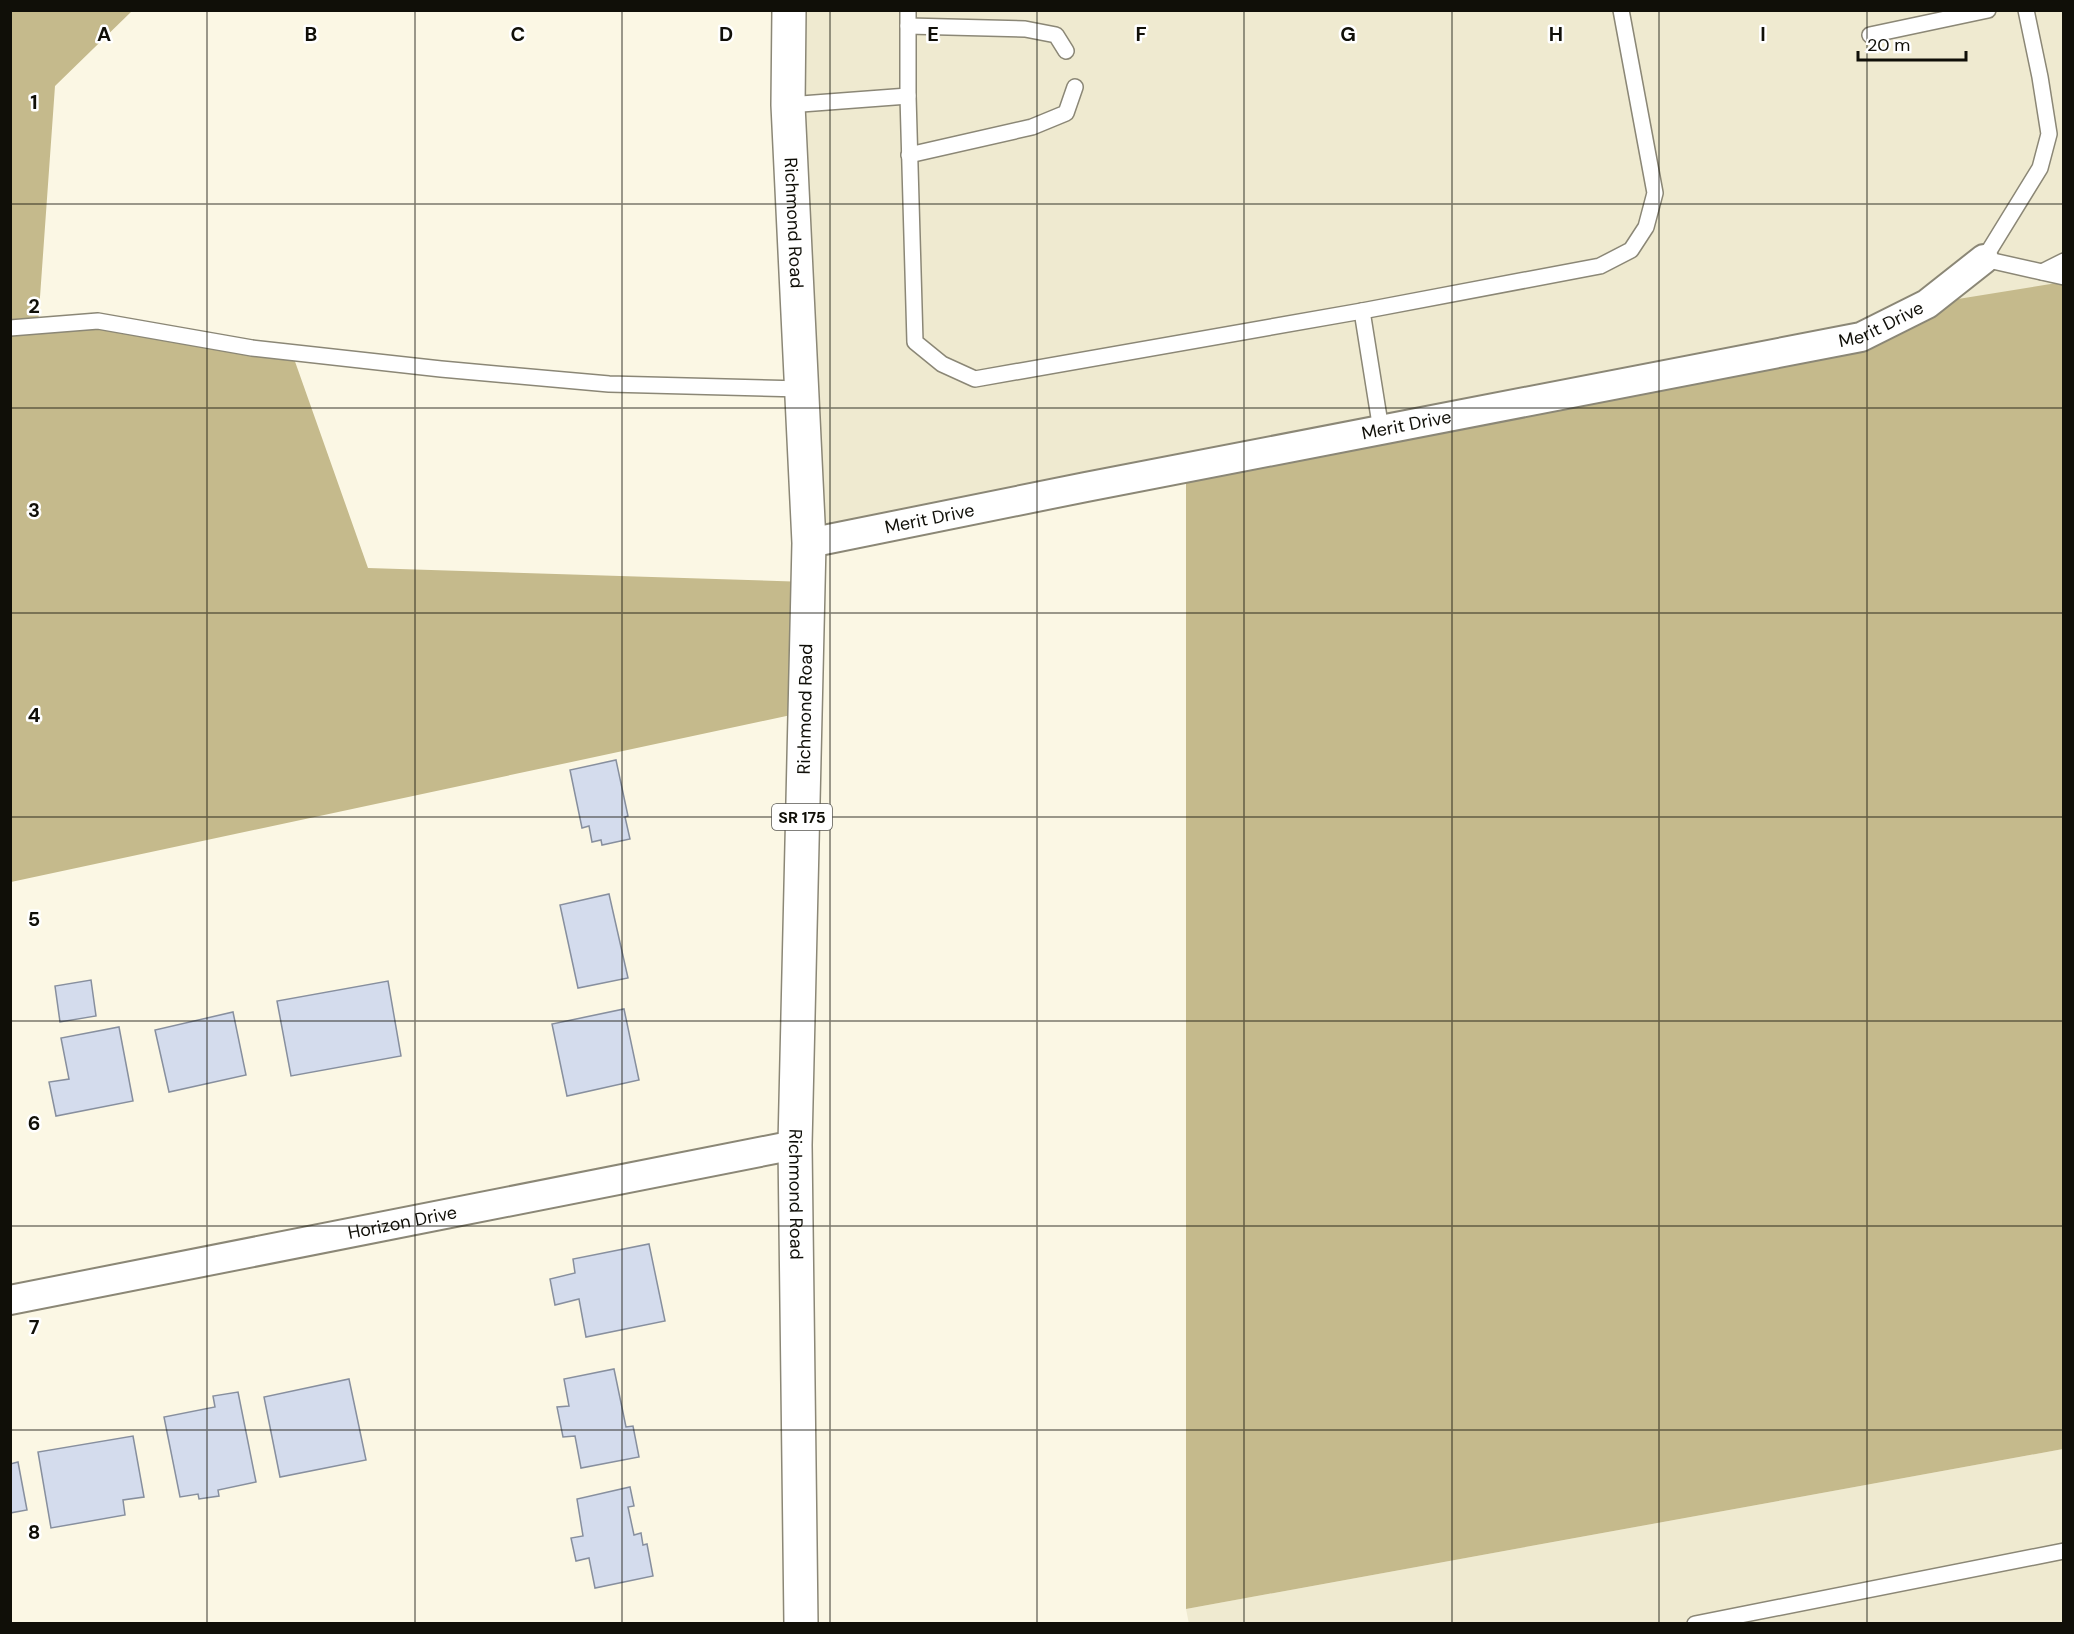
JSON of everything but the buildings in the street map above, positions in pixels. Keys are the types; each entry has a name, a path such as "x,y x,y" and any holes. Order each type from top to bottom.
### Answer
{"main road":[{"name":"Richmond Road","path":"789,10 788,105 809,543 795,1145 801,1623"}],"street":[{"name":"Merit Drive","path":"809,543 1861,337 1927,304 1984,259"},
{"name":"Horizon Drive","path":"10,1300 795,1145"}],"lane":[{"path":"1066,51 1056,35 1025,29 908,18 909,155 915,342 942,364 975,380 1600,266 1631,250 1646,227 1655,193 1621,10"},
{"path":"1870,35 1988,10"},
{"path":"2026,10 2049,134 2040,168 1984,259 2064,277"},
{"path":"909,155 1032,127 1066,113 1075,87"},
{"path":"788,105 908,96"},
{"path":"2042,272 2064,261"},
{"path":"1362,311 1381,430"},
{"path":"10,328 98,321 252,348 441,369 609,384 802,389"},
{"path":"1695,1623 2064,1551"}],"shaded area":[{"path":"10,11 132,11 55,86 38,325 98,321 292,353 368,568 808,582 805,712 11,882"},
{"path":"789,11 2063,11 2063,290 809,543"},
{"path":"2063,282 2063,1449 1186,1609 1186,467 1861,337 1927,304"},
{"path":"2063,1449 2063,1623 1189,1624 1186,1609"}]}
